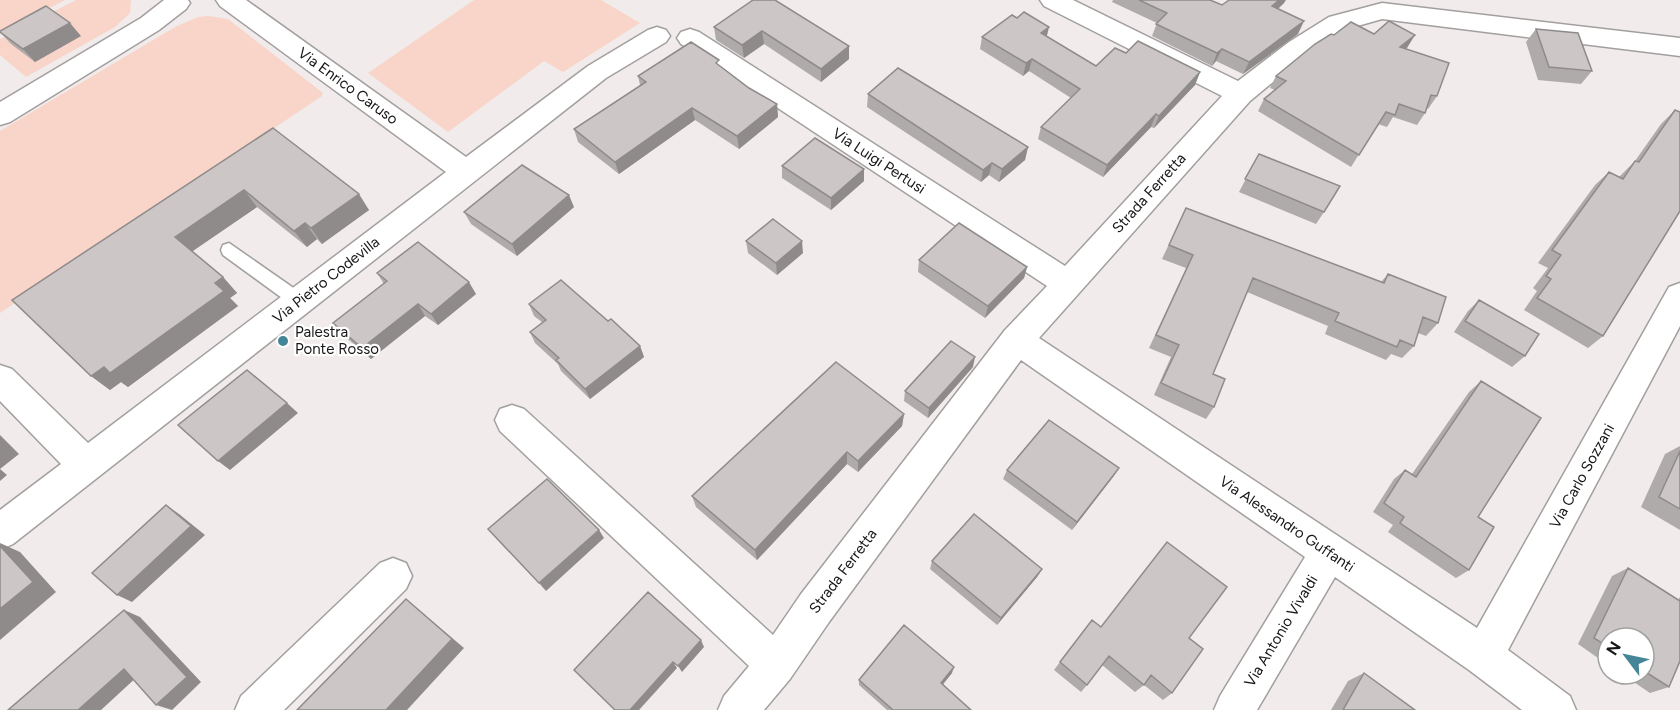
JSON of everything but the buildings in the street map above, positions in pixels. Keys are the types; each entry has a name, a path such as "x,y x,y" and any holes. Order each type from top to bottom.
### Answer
{"street":[{"name":"Via Enrico Caruso","path":"229,0 466,172"},
{"path":"1053,0 1240,94"},
{"path":"1298,48 1326,0"},
{"path":"0,115 150,24 183,1"},
{"name":"Strada Ferretta","path":"738,710 776,665 815,608 1017,340 1240,94 1298,48 1338,23 1379,5 1680,47"},
{"name":"Via Pietro Codevilla","path":"0,532 597,72 657,36"},
{"name":"Via Luigi Pertusi","path":"690,38 1068,283"},
{"name":"Via Carlo Sozzani","path":"1483,656 1680,296"},
{"name":"Via Alessandro Guffanti","path":"1017,340 1483,656 1556,710"},
{"path":"0,379 87,466"},
{"path":"512,420 776,665"},
{"name":"Via Antonio Vivaldi","path":"1234,710 1329,552"},
{"path":"255,710 393,576"}],"lane":[{"path":"229,250 299,301"}],"shaded area":[{"path":"0,0 65,0 0,34"},
{"path":"76,0 131,0 130,13 115,27 26,77 0,55 0,39"},
{"path":"474,0 601,0 640,23 563,72 544,61 448,132 368,73"},
{"path":"198,17 228,19 323,93 322,96 0,313 0,131 175,27"}],"place":[{"name":"Palestra Ponte Rosso","path":"283,341"}]}
